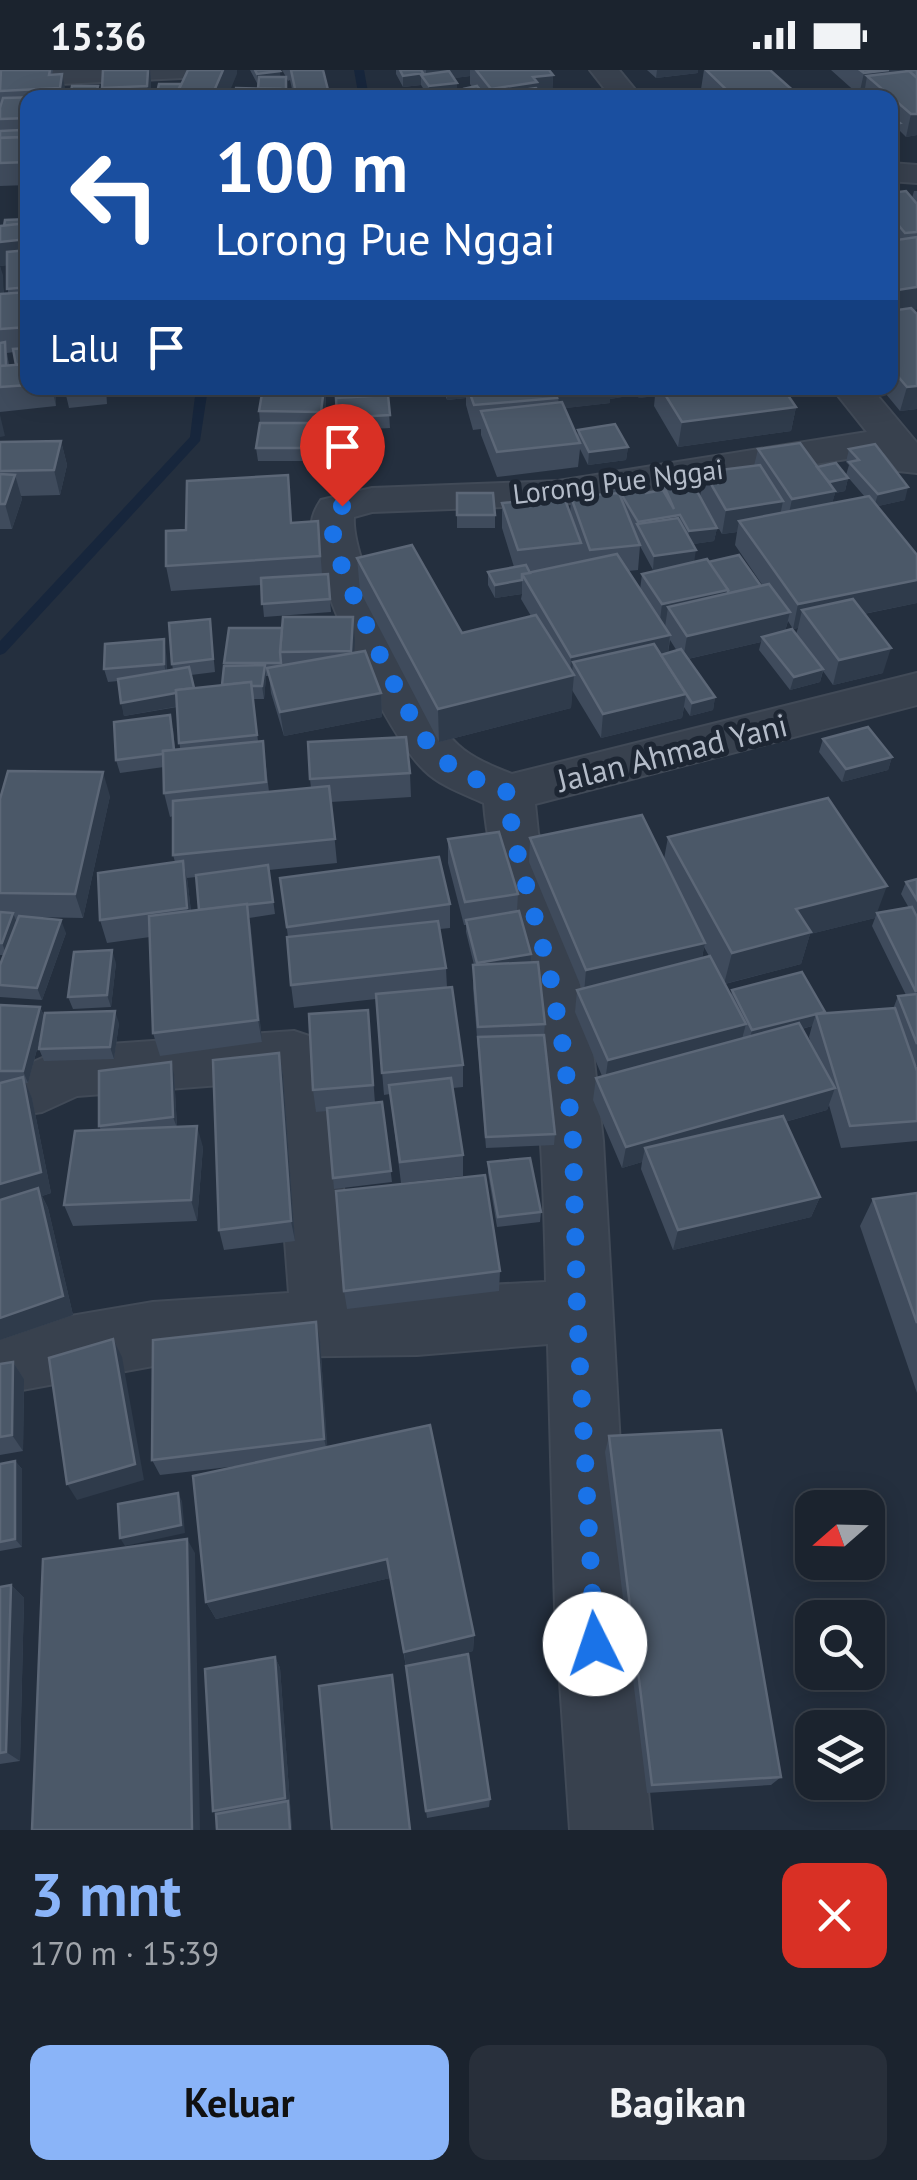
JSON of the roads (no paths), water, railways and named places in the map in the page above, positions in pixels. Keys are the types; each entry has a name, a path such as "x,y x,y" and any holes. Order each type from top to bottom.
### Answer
{"street":[{"path":"0,78 182,70"},
{"path":"604,70 621,90"},
{"path":"858,395 905,454"},
{"name":"Lorong Pue Nggai","path":"509,793 465,774 441,758 417,730 338,558 332,521 336,509 351,502 558,493 905,454"},
{"name":"Jalan Ahmad Yani","path":"509,793 917,689"},
{"path":"509,793 512,833 549,970 564,1052 573,1141 592,1607 610,1830"},
{"path":"0,1093 32,1090 60,1075 82,1070 294,1055 302,1070 324,1325"},
{"path":"0,1361 154,1334 252,1325 417,1323 577,1311"}],"waterway":[{"path":"359,70 363,90"},
{"path":"0,650 196,438 201,395"}]}
